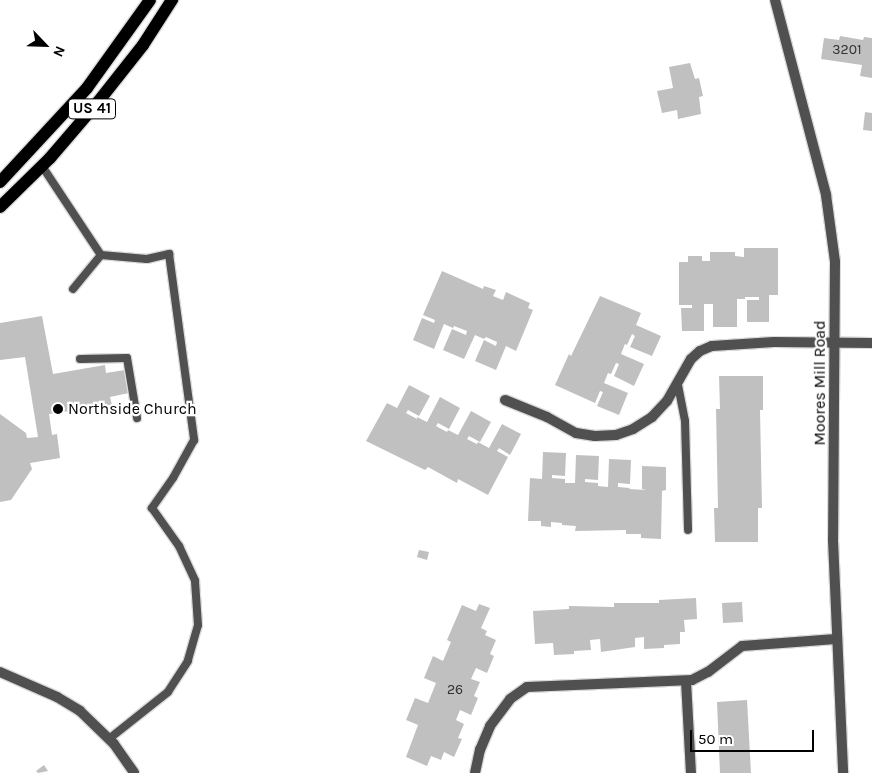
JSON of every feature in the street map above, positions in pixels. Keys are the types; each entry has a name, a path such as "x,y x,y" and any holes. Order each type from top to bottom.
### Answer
{"main road":[{"name":"US 41","path":"0,182 87,88 150,0"},
{"name":"US 41","path":"0,207 42,166 98,102 143,44 172,0"}],"street":[{"name":"Moores Mill Road","path":"775,0 826,195 835,262 833,540 843,773"},
{"path":"505,400 547,417 576,433 595,436 616,435 633,429 652,417 667,401 678,385 691,359 700,351 712,346 835,341 872,343"},
{"path":"475,773 480,750 490,726 510,699 527,687 686,681 708,672 742,646 836,639"},
{"path":"0,672 58,697 80,711 109,739 134,773"},
{"path":"686,681 691,773"}],"lane":[{"path":"42,166 101,255"},
{"path":"101,255 147,259 169,254 194,440 173,478 152,508 179,546 195,580 198,625 188,661 168,692 109,739"},
{"path":"73,289 101,255"},
{"path":"80,360 128,358 137,418"},
{"path":"678,385 685,421 688,530"}],"building":[{"path":"840,36 863,40 864,37 872,38 872,78 860,76 862,65 821,59 824,38 839,40"},
{"path":"690,63 695,79 699,78 703,96 699,97 701,114 678,119 677,110 662,113 657,91 673,88 669,67"},
{"path":"865,112 872,113 872,131 863,130"},
{"path":"744,248 778,248 778,295 769,295 769,322 747,322 747,300 759,300 759,297 745,297 745,299 737,299 737,327 713,327 713,304 704,304 704,331 682,331 681,308 692,308 692,305 679,305 679,262 688,262 688,256 702,256 702,261 710,261 710,252 735,252 735,256 744,257"},
{"path":"442,271 483,289 484,286 496,290 493,296 503,300 506,292 530,303 528,308 533,310 516,351 506,346 496,370 475,361 484,340 496,346 497,342 486,337 484,339 475,335 464,359 443,350 452,329 466,335 467,331 454,326 453,328 444,324 434,349 413,340 422,318 434,323 435,320 423,315"},
{"path":"600,296 641,313 636,325 661,336 652,356 630,347 635,336 632,334 627,345 625,344 621,354 644,364 634,386 614,376 619,364 616,363 611,374 608,373 604,383 628,393 619,415 597,406 603,392 600,391 595,403 555,385"},
{"name":"Northside Church","path":"42,316 53,374 105,365 106,373 125,370 129,393 110,397 112,405 49,414 52,435 57,434 60,458 30,463 32,469 11,500 0,502 0,414 26,433 27,438 38,437 25,357 0,360 0,323"},
{"path":"719,376 763,376 763,410 760,410 762,508 758,508 758,542 715,542 714,508 718,508 716,409 720,409"},
{"path":"409,385 430,396 419,416 408,410 406,413 417,419 417,417 427,422 440,397 460,408 449,429 438,423 436,426 447,432 448,430 458,435 471,411 491,422 480,442 469,436 467,439 477,444 478,442 489,448 502,424 521,434 510,455 499,448 497,451 508,457 488,495 458,479 457,483 428,467 425,470 366,441 387,403 397,408"},
{"path":"543,452 566,453 565,476 552,475 552,478 565,479 565,483 575,483 576,455 599,456 598,480 585,479 585,482 598,483 598,486 608,487 609,459 631,460 630,484 618,483 618,487 629,489 646,490 642,489 642,466 666,467 666,490 662,491 661,539 641,538 641,534 626,534 626,530 575,531 576,526 562,525 562,523 551,522 551,527 541,526 541,521 528,521 530,478 542,479"},
{"path":"419,550 429,552 427,560 417,557"},
{"path":"696,598 697,619 684,620 685,632 680,632 680,644 664,645 664,648 644,649 644,637 635,638 635,647 601,652 600,639 590,640 591,650 574,651 574,654 554,655 553,643 535,644 533,611 569,609 569,606 614,607 614,603 659,603 659,600"},
{"path":"742,602 743,622 723,623 722,603"},
{"path":"479,604 490,608 481,628 487,631 485,635 496,640 490,654 494,656 487,673 476,668 471,679 480,682 474,696 478,698 471,715 460,710 456,720 464,724 458,738 462,739 454,757 444,752 441,760 431,756 427,766 406,757 418,725 406,720 415,698 428,703 436,683 424,678 433,656 443,661 451,642 447,640 462,605 476,611"},
{"path":"747,700 751,773 720,773 717,702"},
{"path":"44,765 48,771 38,773 36,771"}],"place":[{"name":"Northside Church","path":"58,409"}]}
